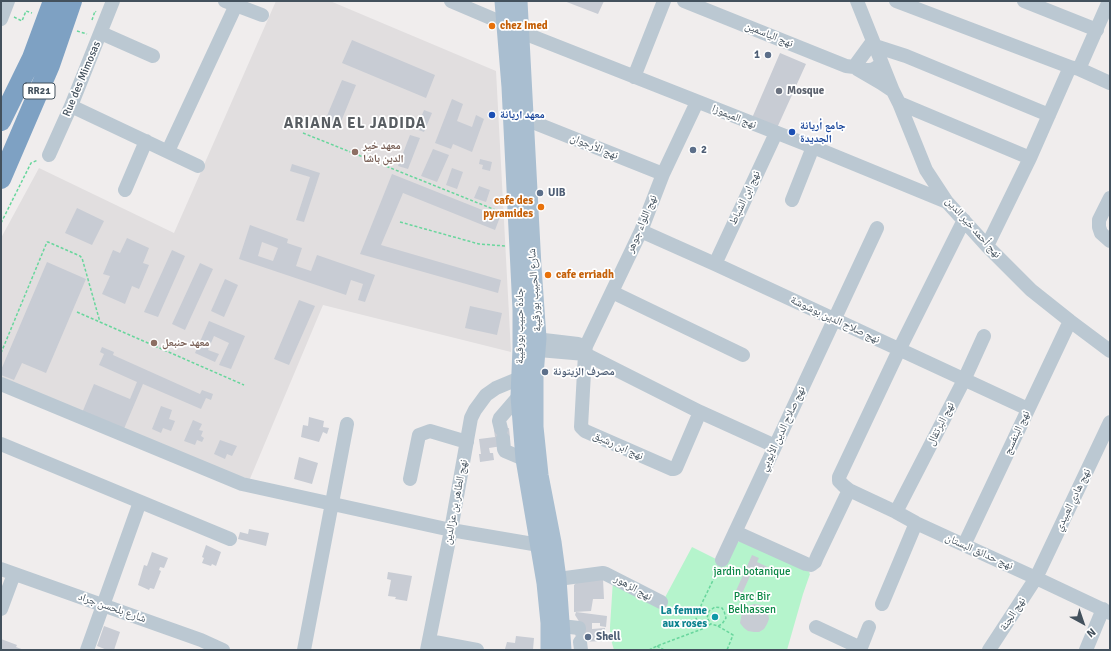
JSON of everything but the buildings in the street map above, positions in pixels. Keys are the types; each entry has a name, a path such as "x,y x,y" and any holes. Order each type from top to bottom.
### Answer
{"highway":[{"path":"41,61 46,1"},
{"name":"RR21","path":"1,179 41,61 53,1"},
{"name":"RR21","path":"1,121 41,61 72,1"},
{"path":"41,61 78,1"}],"main road":[{"name":"جادة حبيب بورقيبة","path":"503,1 510,87 516,212 529,343 520,378 518,396 524,459 545,583 549,623 549,650"},
{"name":"شارع الحبيب بورقيبة","path":"519,1 534,281 529,343 535,397 536,441 540,475 553,542 558,579 563,650"}],"street":[{"name":"Rue des Mimosas","path":"49,155 71,106 113,1"},
{"path":"451,1 505,24"},
{"path":"634,77 664,1"},
{"name":"نهج الياسمين","path":"684,1 842,65 854,67"},
{"name":"نهج أحمد خير الدين","path":"857,1 926,170 947,202 987,246 1031,290 1110,351"},
{"path":"896,1 1075,68 1110,83"},
{"path":"1024,1 1097,30"},
{"path":"987,246 1030,158 1049,115 1097,30 1110,1"},
{"path":"168,151 230,3 262,15"},
{"name":"نهج الميموزا","path":"521,32 813,147 947,202"},
{"path":"101,33 153,56"},
{"path":"854,67 864,70 874,69 878,52"},
{"path":"854,67 878,52 906,56 1049,115"},
{"path":"854,67 881,83 896,97 1030,158"},
{"name":"نهج اللواء جوهر","path":"585,350 641,231 663,174 697,102"},
{"path":"71,106 198,166"},
{"name":"نهج الأرجوان","path":"525,119 663,174"},
{"name":"نهج ابن الشباط","path":"715,264 776,133"},
{"path":"125,190 146,141"},
{"path":"792,200 813,147"},
{"path":"1110,198 1099,220 1101,233 1110,241"},
{"path":"735,532 806,564 811,565 815,562 849,490 841,484 839,481 840,477 899,350 964,220"},
{"name":"نهج صلاح الدين الأيوبي","path":"722,560 877,228"},
{"name":"نهج صلاح الدين بوشوشة","path":"641,231 1028,410"},
{"path":"612,292 743,355"},
{"name":"نهج البنفسج","path":"964,545 1070,321"},
{"name":"نهج البرتقال","path":"896,512 964,380 984,336"},
{"path":"529,343 585,350 700,412 775,446"},
{"name":"نهج ابن رشيق","path":"585,350 581,427 585,431 674,469 676,468 700,412"},
{"name":"نهج الطاهر بن عزالدين","path":"428,646 471,418 480,402 486,395 496,388 520,378"},
{"path":"1,384 242,484 451,530 539,545"},
{"path":"518,396 499,419 505,451 524,459"},
{"name":"نهج هادي العبيدي","path":"1036,578 1110,422"},
{"path":"304,650 347,424"},
{"path":"410,479 419,435 430,432 467,442"},
{"path":"1,444 230,539"},
{"name":"نهج حدائق البستان","path":"849,490 916,523 1107,611"},
{"path":"87,650 140,502"},
{"path":"882,604 916,523"},
{"path":"1,609 7,571"},
{"name":"شارع بلحسن جراد","path":"7,571 103,605 198,645 222,650"},
{"name":"نهج الزهور","path":"558,579 603,573 660,602"},
{"name":"نهج الجنة","path":"990,650 1036,578"},
{"path":"1086,650 1107,611"},
{"path":"562,626 579,628 580,640"},
{"path":"816,627 861,649 869,626"},
{"path":"428,646 477,650"}],"path":[{"path":"4,11 22,21 26,11"},
{"path":"303,133 498,211 516,212"},
{"path":"1,223 32,163 49,155"},
{"path":"400,222 479,244 519,247"},
{"path":"1,353 47,242 82,258 100,322"},
{"path":"77,312 244,385"},
{"path":"702,629 696,619 722,560"},
{"path":"718,626 722,624 726,618 724,611 718,607 711,608 707,618 711,624 718,626 733,635 727,650"},
{"path":"648,650 711,624"},
{"path":"657,646 664,650"}],"shaded area":[{"path":"276,1 330,1 496,71 511,352 323,305 249,481 1,381 1,238 39,168 174,233"}],"green space":[{"name":"Parc Bir Belhassen","path":"737,541 810,572 787,650 614,650 610,636 613,580 662,603 692,547 726,564"}],"place":[{"name":"chez Imed","path":"492,26"},
{"name":"1","path":"768,55"},
{"name":"Mosque","path":"779,91"},
{"name":"معهد اريانة","path":"492,115"},
{"name":"جامع أريانة الجديدة","path":"792,132"},
{"name":"2","path":"693,150"},
{"name":"معهد خير الدين باشا","path":"355,152"},
{"name":"UIB","path":"540,193"},
{"name":"cafe des pyramides","path":"541,207"},
{"name":"cafe erriadh","path":"548,275"},
{"name":"معهد حنبعل","path":"154,343"},
{"name":"مصرف الزيتونة","path":"545,372"},
{"name":"La femme aux roses","path":"715,617"},
{"name":"Shell","path":"588,637"}],"district":[{"name":"ARIANA EL JADIDA","path":"355,124"}],"park label":[{"name":"jardin botanique","path":"752,572"}]}
